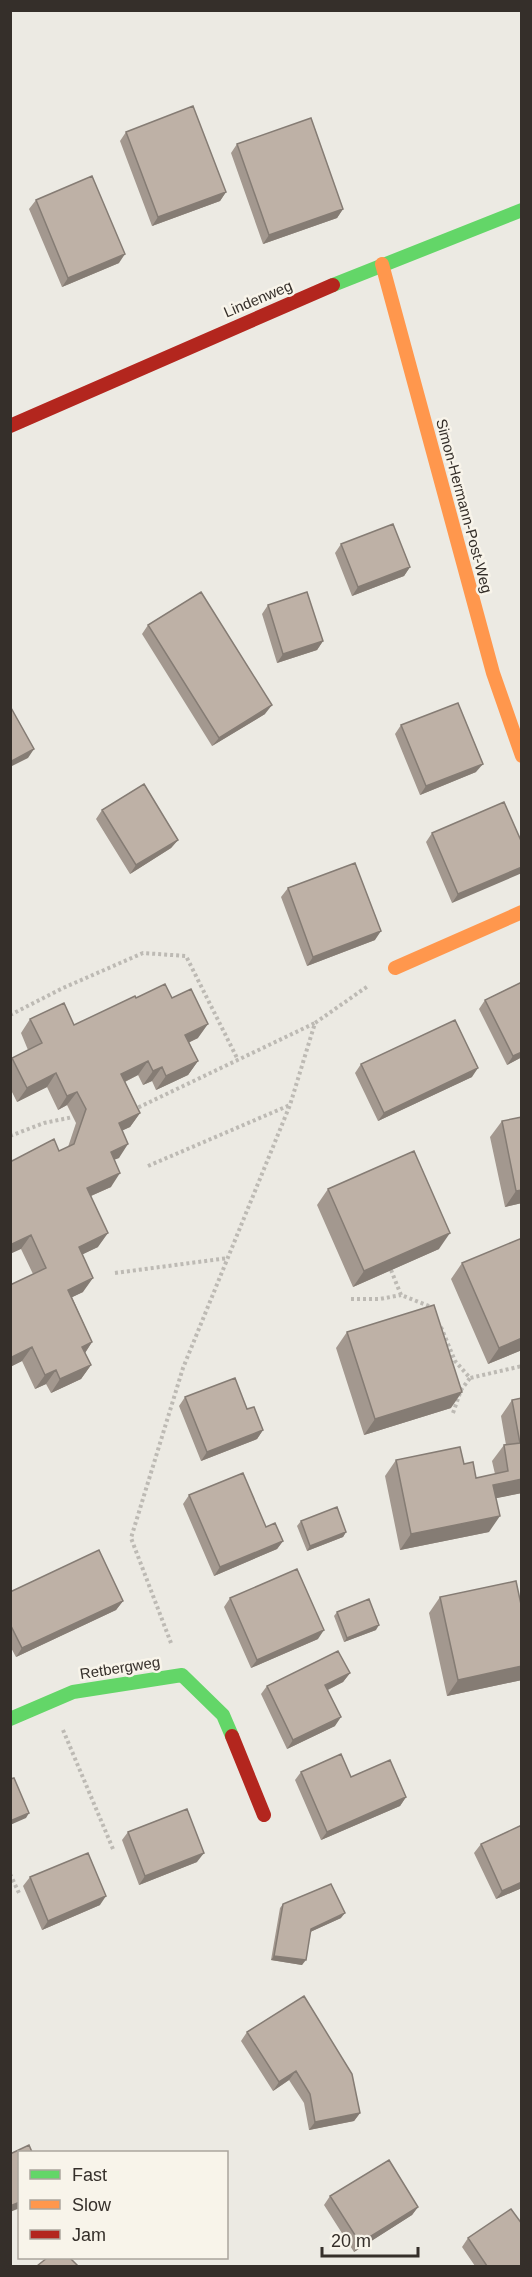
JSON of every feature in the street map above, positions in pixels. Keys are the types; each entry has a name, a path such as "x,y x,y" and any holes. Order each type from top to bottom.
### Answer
{"street":[{"name":"Lindenweg","path":"10,426 118,377 382,264 522,210"},
{"name":"Simon-Hermann-Post-Weg","path":"382,264 493,673 522,756"},
{"path":"395,968 522,912"},
{"name":"Retbergweg","path":"10,1719 73,1692 182,1675 223,1715 264,1815"}],"path":[{"path":"10,1015 63,988 143,953 186,956 238,1060"},
{"path":"124,1114 315,1023 395,968"},
{"path":"182,1675 131,1538 183,1368 290,1106 315,1023"},
{"path":"148,1166 290,1106"},
{"path":"10,1136 44,1123 73,1117"},
{"path":"115,1273 228,1258"},
{"path":"391,1270 401,1295"},
{"path":"351,1299 381,1299 401,1295 429,1306 434,1315"},
{"path":"440,1323 455,1361 470,1378"},
{"path":"453,1413 461,1390 470,1378 522,1366"},
{"path":"51,1701 113,1849"},
{"path":"10,1874 19,1893"}],"building":[{"path":"193,106 226,192 158,217 126,132"},
{"path":"311,118 343,209 269,235 237,144"},
{"path":"92,176 125,254 68,278 36,200"},
{"path":"393,524 410,567 358,587 341,544"},
{"path":"201,592 272,705 219,738 148,625"},
{"path":"307,592 323,641 283,654 268,605"},
{"path":"458,703 483,764 426,786 401,725"},
{"path":"10,706 34,749 10,762"},
{"path":"144,784 178,840 136,865 102,810"},
{"path":"504,802 522,843 522,867 458,894 432,833"},
{"path":"355,863 381,931 313,957 288,888"},
{"path":"522,982 522,1052 513,1056 485,1000"},
{"path":"165,984 172,998 191,989 208,1024 185,1035 198,1061 166,1076 162,1067 153,1071 148,1061 121,1074 140,1113 119,1123 128,1144 111,1152 120,1173 87,1188 108,1233 79,1247 93,1278 68,1290 92,1342 82,1347 91,1365 60,1379 56,1370 45,1375 32,1347 10,1358 10,1285 46,1268 31,1235 10,1245 10,1158 12,1161 54,1139 59,1151 74,1144 86,1109 77,1092 67,1096 56,1073 27,1088 12,1058 42,1043 30,1019 64,1003 74,1025"},
{"path":"455,1020 478,1068 384,1113 361,1064"},
{"path":"522,1117 522,1190 516,1191 502,1121"},
{"path":"414,1151 450,1233 364,1271 328,1189"},
{"path":"522,1238 522,1338 499,1348 462,1263"},
{"path":"434,1305 462,1392 375,1419 347,1332"},
{"path":"235,1378 247,1409 254,1407 263,1430 207,1452 185,1397"},
{"path":"522,1398 522,1479 493,1485 500,1516 411,1534 396,1460 460,1447 464,1464 473,1462 476,1478 508,1471 504,1445 520,1443 512,1400"},
{"path":"243,1473 266,1527 275,1523 283,1541 220,1567 189,1495"},
{"path":"337,1507 346,1532 310,1546 301,1521"},
{"path":"99,1550 123,1601 22,1648 10,1624 10,1592"},
{"path":"297,1569 324,1630 257,1660 230,1598"},
{"path":"516,1581 522,1609 522,1666 458,1680 440,1597"},
{"path":"369,1599 379,1625 347,1638 337,1612"},
{"path":"338,1651 350,1673 325,1685 341,1717 293,1740 267,1686"},
{"path":"341,1754 351,1777 390,1760 406,1797 327,1832 301,1772"},
{"path":"14,1778 29,1813 10,1821 10,1779"},
{"path":"187,1809 204,1853 145,1876 128,1832"},
{"path":"522,1825 522,1882 502,1891 481,1844"},
{"path":"88,1853 106,1896 48,1921 30,1877"},
{"path":"331,1884 345,1913 311,1929 306,1960 274,1956 283,1904"},
{"path":"304,1996 352,2074 360,2113 315,2122 310,2094 296,2071 279,2082 247,2032"},
{"path":"29,2145 32,2151 18,2151 18,2203 10,2206 10,2154"},
{"path":"389,2160 418,2207 360,2243 330,2196"},
{"path":"511,2209 522,2224 522,2266 487,2266 468,2238"},
{"path":"46,2259 71,2259 78,2266 37,2266"}],"traffic: fast":[{"path":"333,285 522,210"},
{"path":"10,1719 73,1692 182,1675 223,1715 232,1736"}],"traffic: slow":[{"path":"382,264 493,673 522,756"},
{"path":"395,968 522,912"}],"traffic: jam":[{"path":"10,426 333,285"},
{"path":"232,1736 264,1815"}]}
